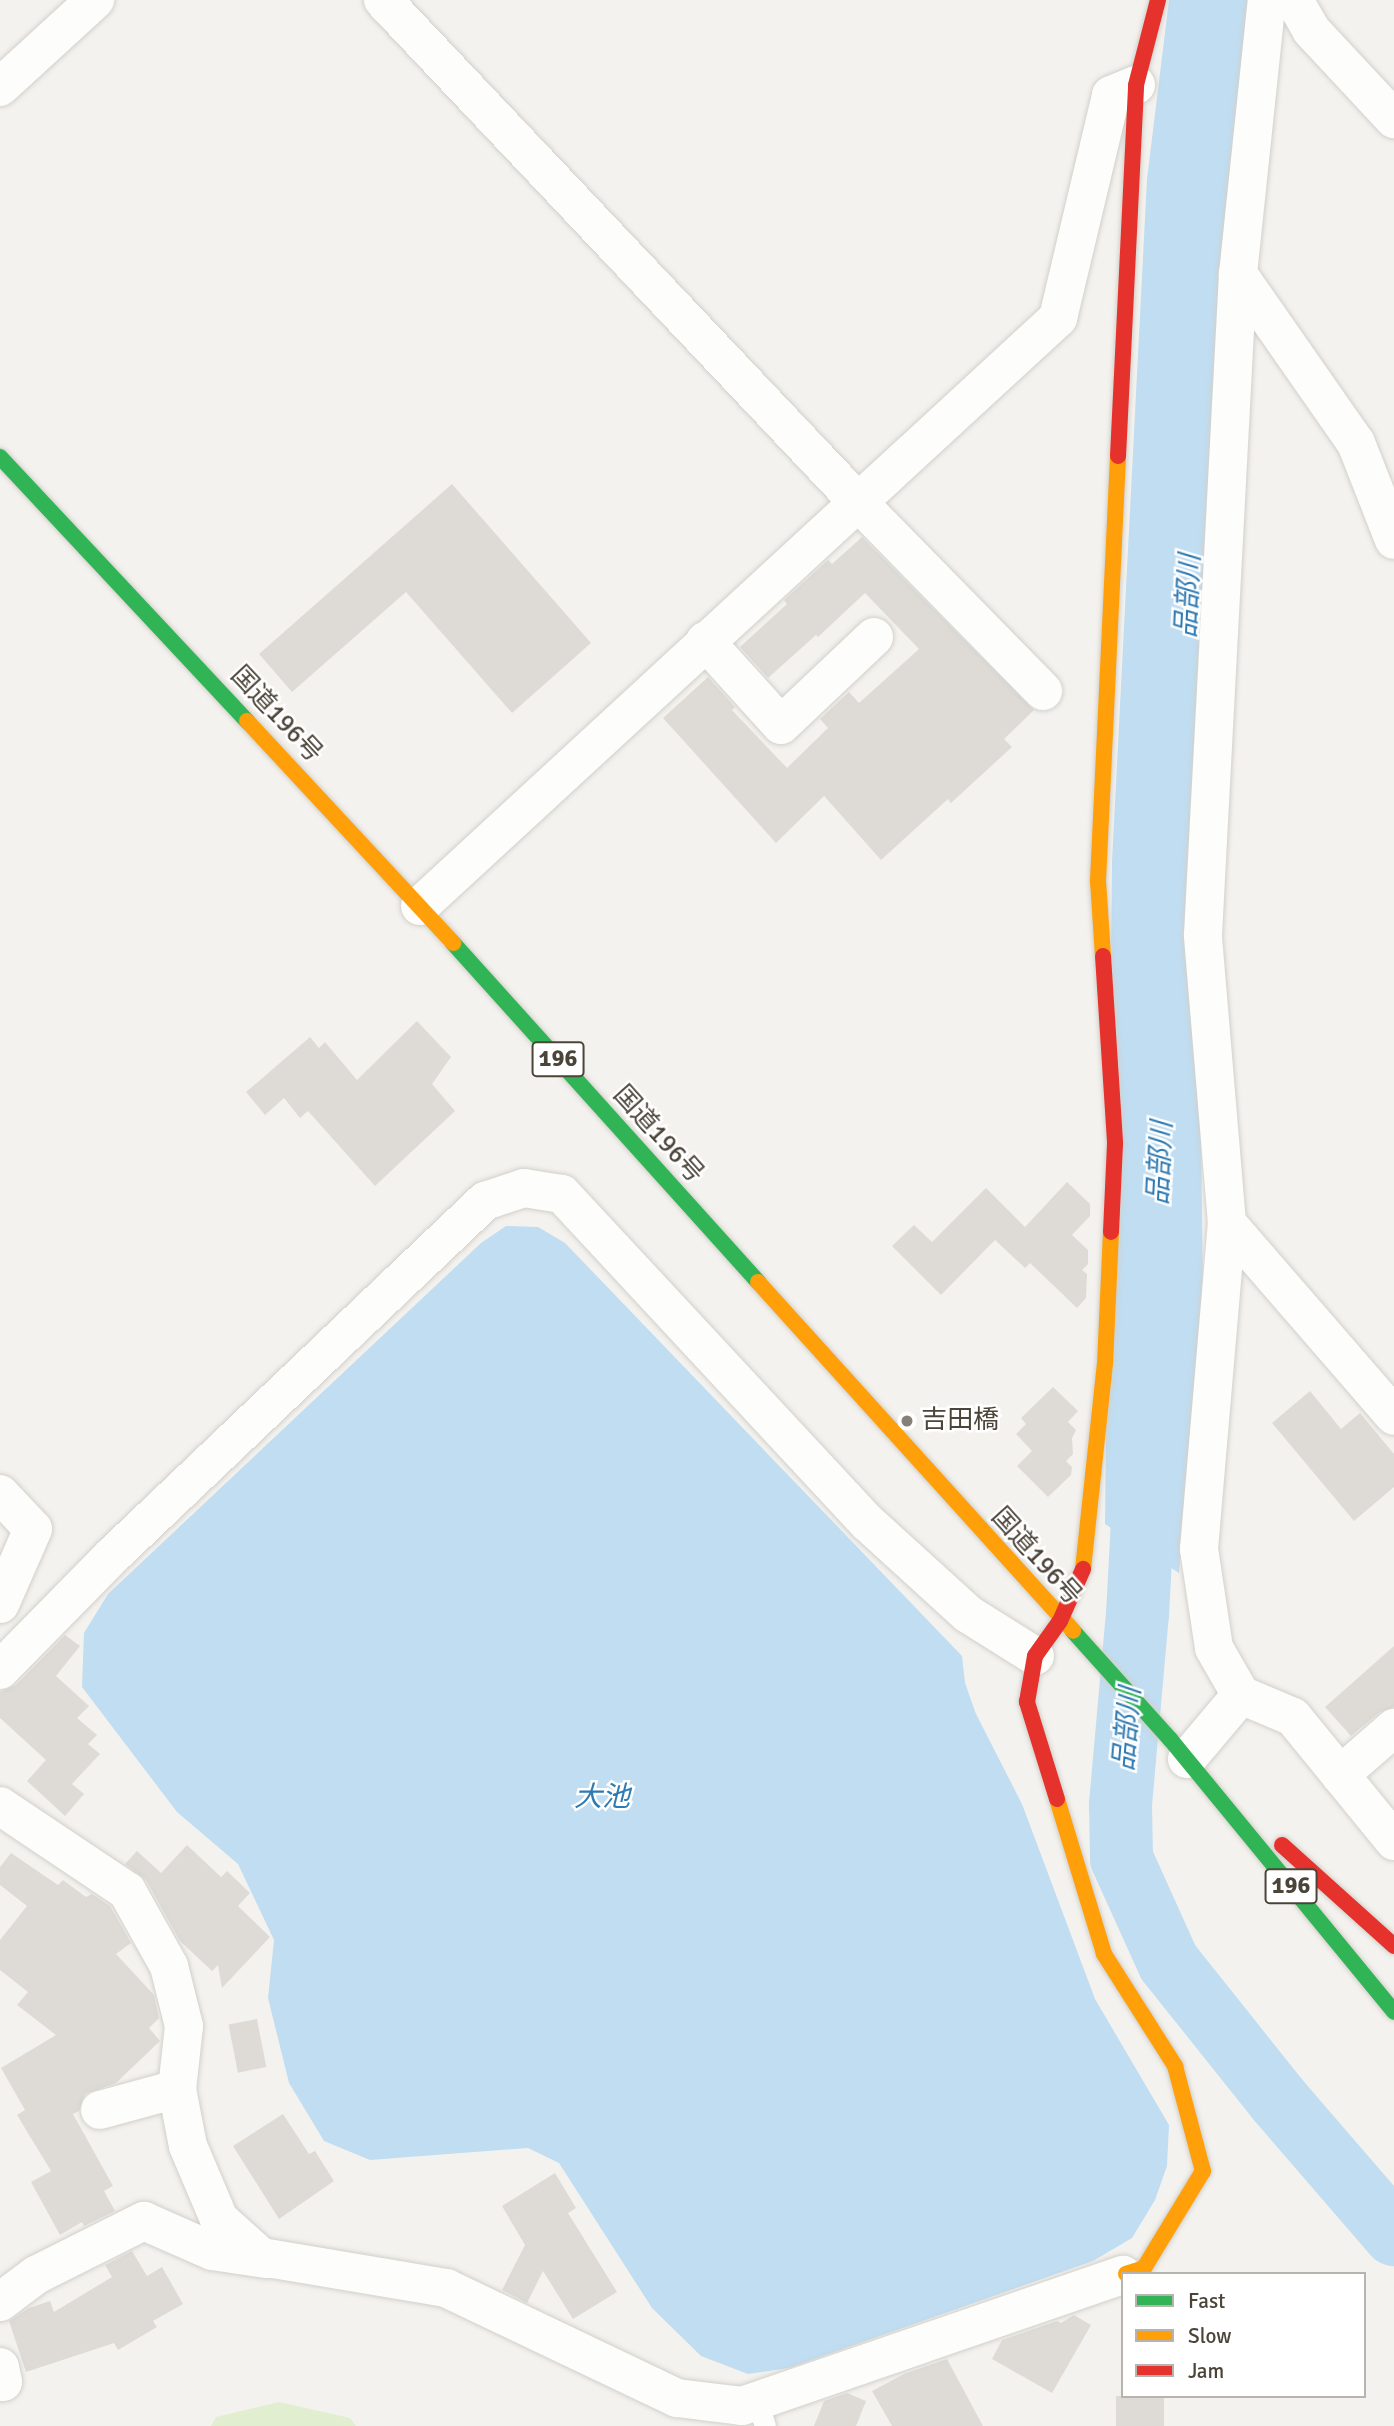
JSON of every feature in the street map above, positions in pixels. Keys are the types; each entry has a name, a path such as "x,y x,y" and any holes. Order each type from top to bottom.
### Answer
{"main road":[{"path":"1130,2272 1144,2267 1203,2171 1175,2066 1104,1954 1027,1702 1035,1656 1060,1621 1083,1569 1105,1351 1115,1144 1098,881 1136,85 1158,0"},
{"name":"国道196号","path":"0,457 420,906 1060,1621 1179,1749 1394,2012"},
{"name":"国道196号","path":"1179,1749 1394,1947"}],"street":[{"path":"0,87 94,0"},
{"path":"383,0 857,501 1043,691"},
{"path":"1267,0 1238,274 1203,935 1227,1223 1199,1549 1214,1648 1241,1695 1293,1717 1394,1841"},
{"path":"1294,0 1311,30 1394,119"},
{"path":"420,906 1058,318 1111,95 1136,85"},
{"path":"1238,274 1356,443 1394,540"},
{"path":"705,641 781,725 874,637"},
{"path":"0,1670 113,1555 485,1201 524,1188 562,1194 868,1523 968,1614 1035,1656"},
{"path":"1227,1223 1394,1416"},
{"path":"0,1494 33,1529 0,1604"},
{"path":"1179,1749 1241,1695"},
{"path":"1340,1775 1394,1728"},
{"path":"0,1807 127,1891 169,1966 184,2026 177,2089 188,2146 219,2219 261,2257 446,2288 677,2398 742,2406 761,2413 1121,2275"},
{"path":"100,2110 177,2089"},
{"path":"0,2302 36,2275 144,2221 212,2251 296,2263"},
{"path":"0,2367 3,2382 0,2382"}],"green space":[{"path":"279,2402 350,2418 356,2426 211,2426 216,2417"}],"water":[{"path":"1169,0 1259,0 1200,1057 1203,1287 1179,1573 1105,1524 1112,862 1147,179"},
{"name":"大池","path":"506,1226 538,1227 565,1243 962,1656 965,1683 976,1714 1022,1804 1095,1999 1169,2125 1167,2166 1155,2200 1132,2238 1093,2261 789,2368 748,2374 701,2356 652,2308 559,2163 528,2148 370,2160 324,2141 289,2083 268,1998 274,1940 238,1864 177,1812 82,1687 84,1633 108,1594 481,1243"}],"building":[{"path":"452,484 591,643 512,713 406,592 292,692 259,654"},
{"path":"862,537 1034,710 1004,739 1012,747 951,803 948,799 881,860 824,796 776,843 663,718 708,677 735,707 732,710 787,768 828,728 820,719 849,692 859,703 919,649 865,593 818,637 816,635 768,678 740,647 787,604 784,600 828,560 832,564"},
{"path":"417,1021 451,1057 432,1084 455,1111 375,1186 308,1111 300,1118 284,1098 265,1115 246,1092 310,1037 319,1048 325,1042 357,1080"},
{"path":"1067,1182 1090,1204 1090,1216 1072,1235 1088,1250 1088,1264 1082,1270 1087,1274 1086,1298 1077,1308 1030,1263 1025,1268 995,1240 941,1295 892,1246 914,1225 932,1242 986,1188 1025,1227"},
{"path":"1053,1387 1078,1411 1068,1422 1076,1430 1072,1438 1073,1454 1066,1461 1072,1467 1071,1475 1048,1497 1017,1466 1032,1451 1016,1434 1026,1424 1021,1418"},
{"path":"1310,1391 1341,1429 1360,1413 1394,1454 1394,1487 1354,1521 1272,1423"},
{"path":"65,1635 80,1646 56,1676 89,1706 77,1718 97,1735 88,1744 100,1754 72,1784 84,1794 65,1816 27,1781 46,1760 0,1718 0,1692 16,1685"},
{"path":"1394,1646 1394,1707 1380,1712 1351,1736 1325,1707"},
{"path":"187,1845 221,1877 227,1871 250,1893 238,1906 270,1937 222,1988 218,1965 212,1971 180,1941 146,1880 125,1864 137,1851 161,1873"},
{"path":"11,1853 58,1885 63,1880 86,1897 92,1894 110,1906 131,1943 116,1954 154,1995 159,2018 149,2028 160,2041 116,2083 85,2094 79,2111 73,2114 113,2186 104,2191 115,2211 84,2226 82,2222 60,2235 31,2182 51,2171 17,2115 25,2110 1,2068 56,2035 17,2005 28,1992 0,1970 0,1940 27,1906 0,1885 0,1867"},
{"path":"257,2019 266,2067 238,2073 229,2025"},
{"path":"283,2114 309,2154 315,2151 334,2181 279,2219 233,2146"},
{"path":"555,2173 576,2208 568,2213 617,2292 573,2319 543,2271 527,2303 502,2290 525,2245 502,2206"},
{"path":"132,2251 147,2276 162,2267 183,2304 153,2321 157,2327 118,2350 114,2343 26,2372 9,2321 29,2308 50,2301 54,2312 112,2277 105,2265"},
{"path":"1074,2315 1091,2325 1052,2393 992,2359 1002,2340 1057,2321 1061,2323"},
{"path":"947,2359 983,2426 892,2426 872,2391 904,2374"},
{"path":"847,2393 866,2401 856,2426 814,2426 824,2401"},
{"path":"1116,2396 1164,2398 1164,2426 1116,2426"}],"waterway":[{"name":"品部川","path":"1145,1462 1137,1613 1120,1804 1121,1858 1168,1962 1279,2101 1394,2234"}],"traffic: fast":[{"path":"0,457 247,721"},
{"path":"453,943 758,1282"},
{"path":"1073,1631 1170,1739 1394,2012"}],"traffic: slow":[{"path":"1103,956 1098,881 1118,456"},
{"path":"247,721 453,943"},
{"path":"1083,1569 1105,1364 1111,1232"},
{"path":"758,1282 1073,1631"},
{"path":"1057,1799 1104,1954 1175,2066 1203,2171 1144,2268 1132,2272"}],"traffic: jam":[{"path":"1118,456 1136,85 1158,0"},
{"path":"1103,956 1115,1144 1111,1232"},
{"path":"1057,1799 1027,1702 1035,1656 1060,1621 1083,1569"},
{"path":"1282,1845 1394,1946"}],"place":[{"name":"吉田橋","path":"907,1421"}]}
